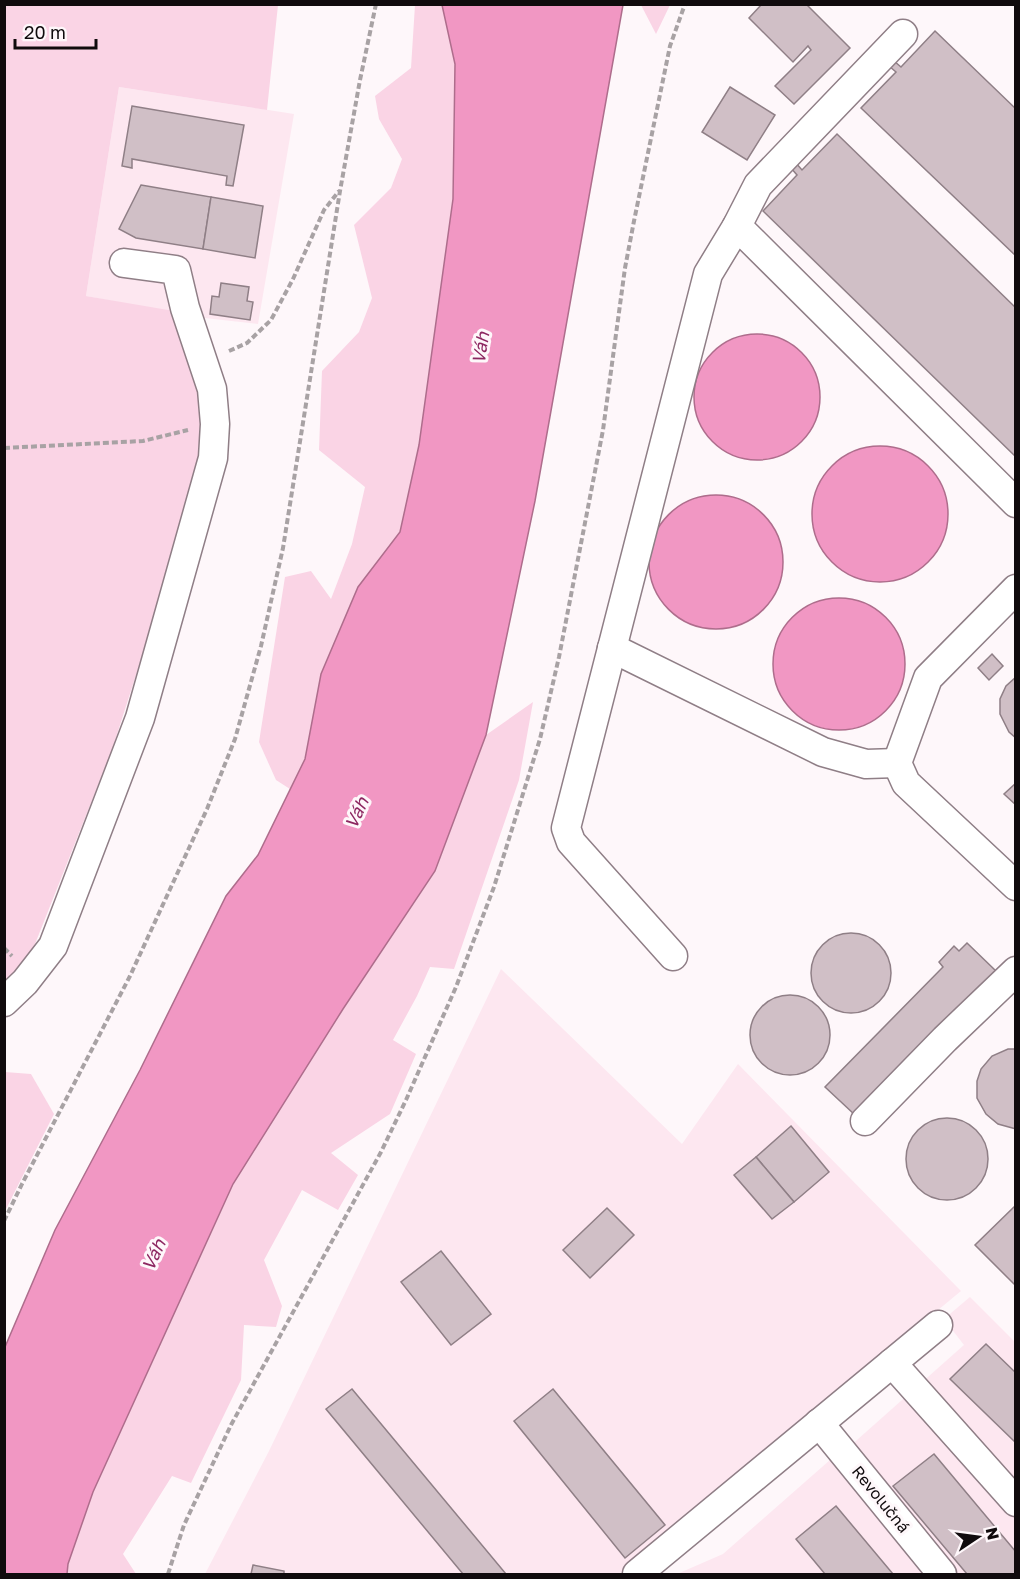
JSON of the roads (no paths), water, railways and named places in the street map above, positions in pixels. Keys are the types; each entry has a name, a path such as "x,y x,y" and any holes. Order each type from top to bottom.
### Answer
{"lane":[{"path":"673,956 571,842 566,828 708,274 758,185 903,34"},
{"path":"737,226 1016,503"},
{"path":"4,1002 25,982 52,946 140,718 213,458 215,431 212,390 185,308 176,270 124,263"},
{"path":"1016,589 928,678 897,764 906,783 1016,886"},
{"path":"612,648 823,752 866,764 897,764"},
{"path":"865,1121 945,1039 1016,972"},
{"path":"637,1575 938,1325"},
{"path":"892,1363 1016,1502"},
{"name":"Revolučná","path":"819,1423 942,1575"}],"water":[{"name":"Váh","path":"442,5 623,5 535,501 486,735 435,871 343,1009 233,1184 93,1492 68,1564 67,1574 5,1574 5,1347 55,1230 140,1070 226,896 258,855 305,759 321,674 358,587 400,532 419,445 453,199 455,64"},
{"path":"757,334 781,339 802,352 815,373 820,397 815,421 802,442 781,455 757,460 733,455 712,442 699,421 694,397 699,373 712,352 733,339"},
{"path":"880,446 906,451 928,466 943,488 948,514 943,540 928,562 906,577 880,582 854,577 832,562 817,540 812,514 817,488 832,466 854,451"},
{"path":"716,495 742,500 764,514 778,536 783,562 778,588 764,610 742,624 716,629 690,624 668,610 654,588 649,562 654,536 668,514 690,500"},
{"path":"839,598 864,603 886,617 900,639 905,664 900,689 886,711 864,725 839,730 814,725 792,711 778,689 773,664 778,639 792,617 814,603"}]}
